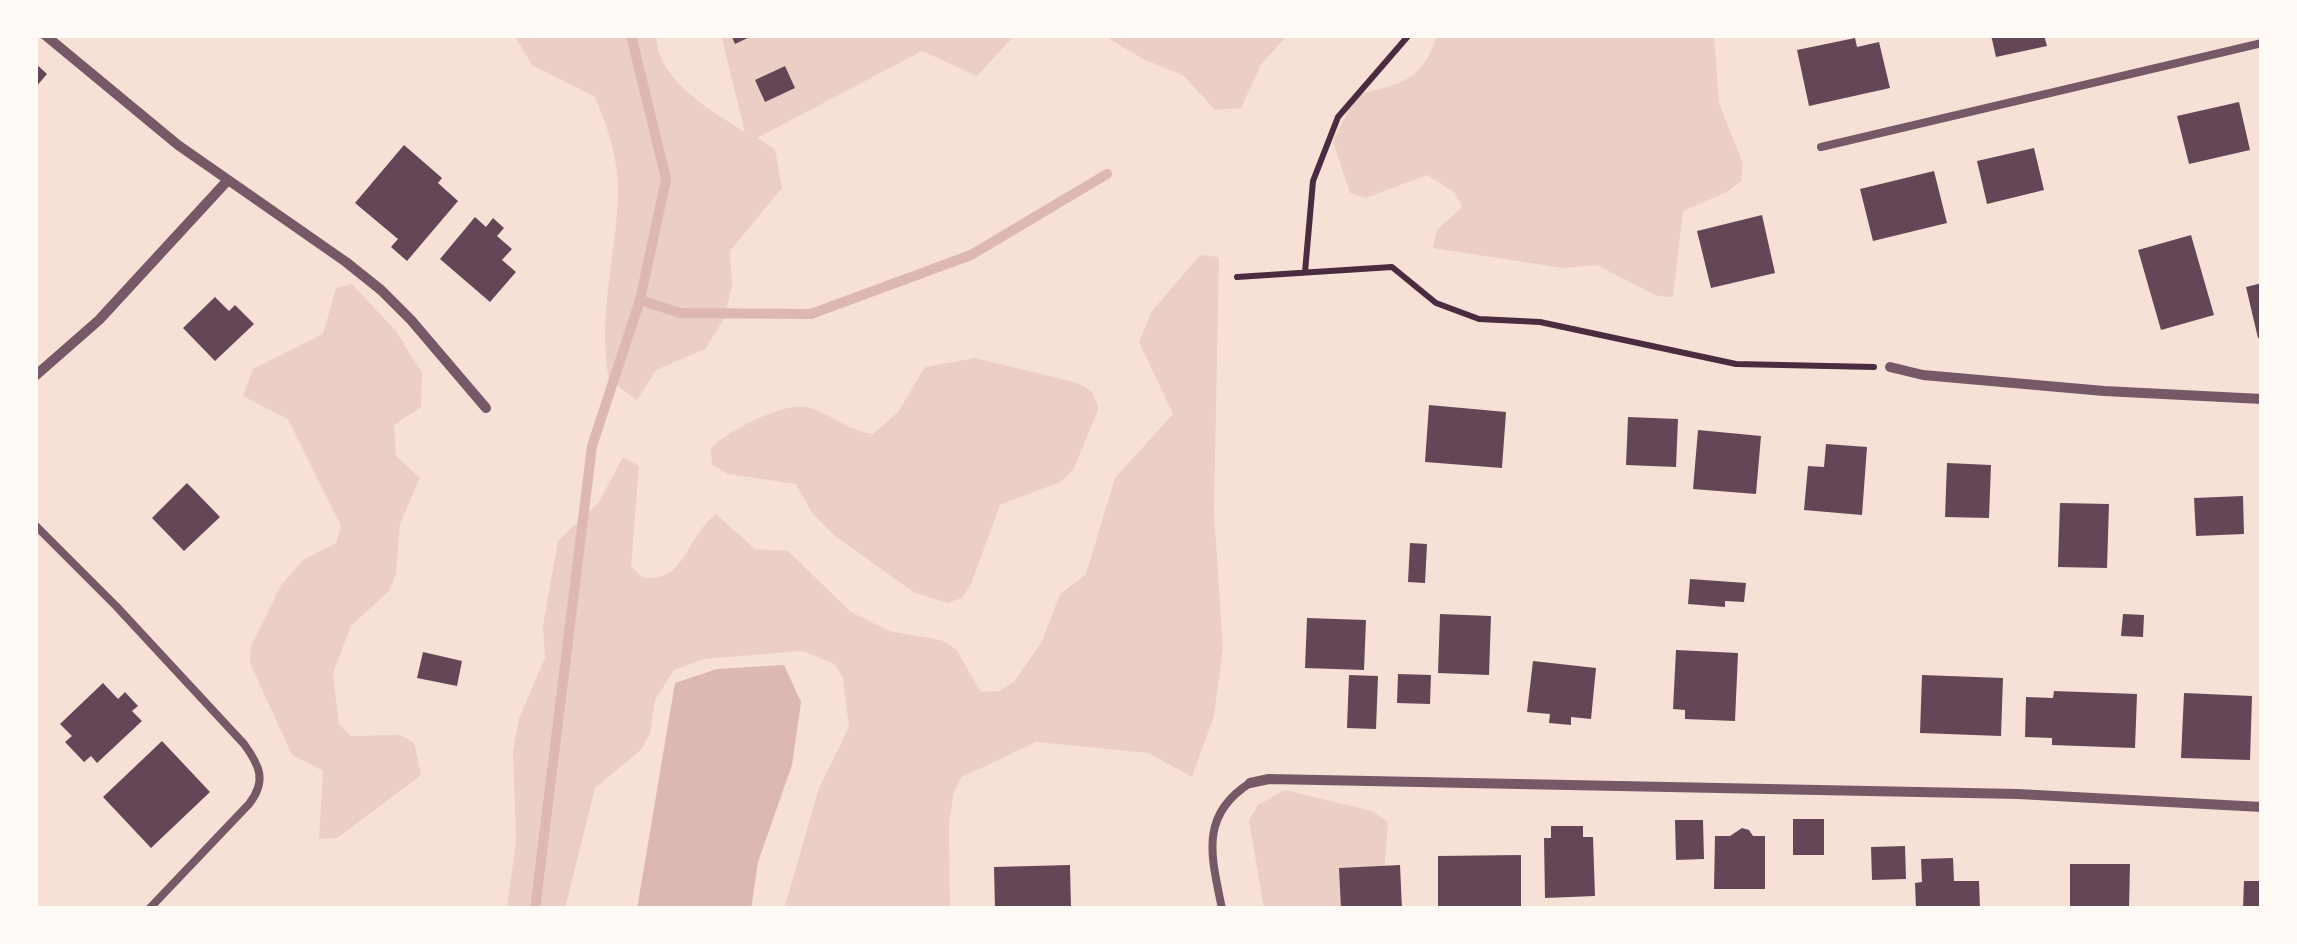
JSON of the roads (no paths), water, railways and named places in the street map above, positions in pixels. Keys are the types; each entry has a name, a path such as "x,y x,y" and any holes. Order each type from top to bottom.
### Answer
{"street":[{"path":"44,35 140,115 381,290 486,408"},
{"path":"35,376 100,320 228,180"},
{"path":"1890,367 1923,375 2104,391 2262,399"},
{"path":"1250,783 1270,778 2018,794 2262,806"}],"lane":[{"path":"1821,147 2262,43"},
{"path":"35,524 244,744 256,760 262,778 249,804 148,909"},
{"path":"1222,909 1212,864 1212,834 1231,795 1250,783"}],"waterway":[{"path":"535,909 592,446 640,300 666,179 631,35"},
{"path":"640,300 680,313 811,314 971,255 1107,174"}]}
